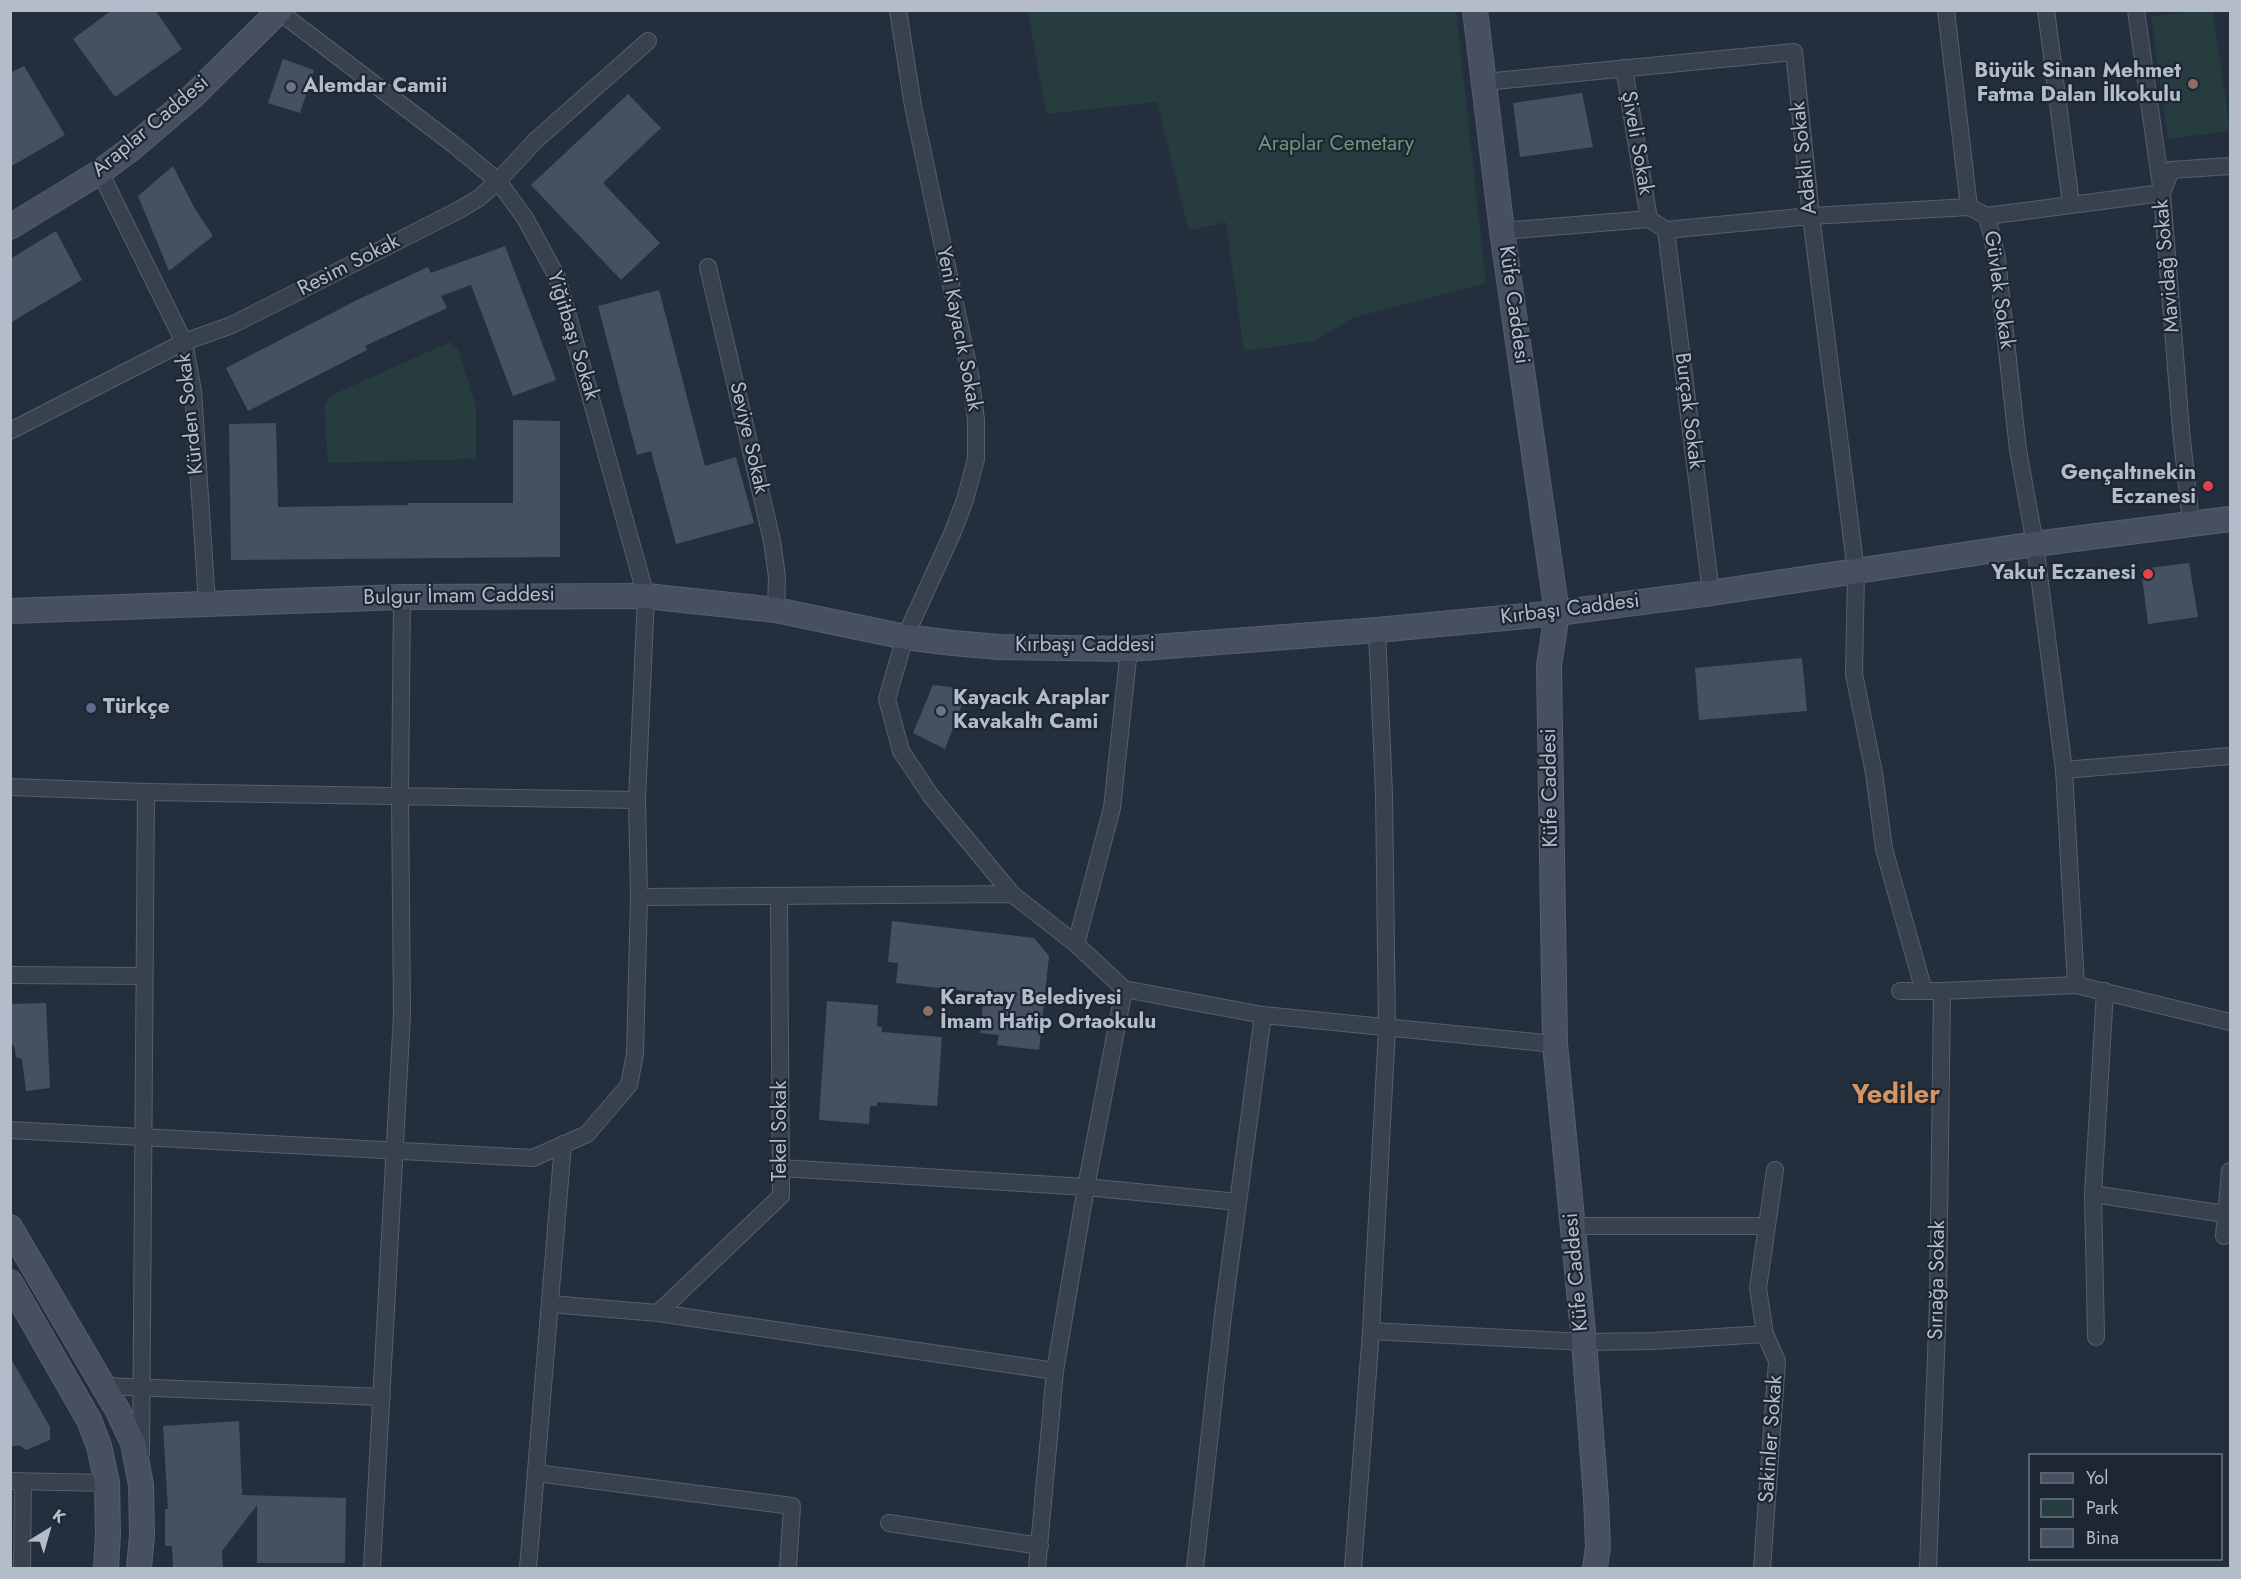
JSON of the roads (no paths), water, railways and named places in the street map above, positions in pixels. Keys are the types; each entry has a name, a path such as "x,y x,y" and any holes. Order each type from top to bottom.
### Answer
{"street":[{"name":"Yeni Kayacık Sokak","path":"898,10 913,106 970,374 976,430 976,459 965,500 952,534 905,637 887,699 901,751 931,796 1012,894 1076,944 1124,989"},
{"name":"Küfe Caddesi","path":"1475,10 1502,231 1557,613 1549,666 1555,1044 1584,1342 1596,1498 1598,1547 1595,1569"},
{"name":"Güvlek Sokak","path":"1946,10 1969,207 1986,216 1997,259 2018,450 2035,544 2064,770 2076,985"},
{"path":"2046,10 2072,204"},
{"name":"Mavidağ Sokak","path":"2136,10 2162,193 2181,430 2191,523"},
{"name":"Araplar Caddesi","path":"10,227 100,172 163,123 278,11"},
{"name":"Yiğitbaşı Sokak","path":"10,1130 533,1158 586,1134 629,1085 635,1054 639,897 637,800 646,596 557,277 525,218 498,181 278,11"},
{"name":"Resim Sokak","path":"10,431 184,342 232,325 449,216 479,198 535,141 648,41"},
{"name":"Adaklı Sokak","path":"1484,82 1794,52 1811,216 1856,572 1854,674 1874,773 1884,849 1924,991"},
{"name":"Şiveli Sokak","path":"1624,68 1649,219"},
{"path":"1986,216 2162,193 2171,170 2230,166"},
{"name":"Kürden Sokak","path":"100,172 184,342 193,391 207,603"},
{"path":"1502,231 1649,219 1666,230 1811,216 1969,207"},
{"name":"Burçak Sokak","path":"1666,230 1711,593"},
{"name":"Seviye Sokak","path":"708,267 772,542 777,578 776,610"},
{"name":"Kırbaşı Caddesi","path":"905,637 999,647 1129,649 1377,630 1557,613 1711,593 2035,544 2230,519"},
{"name":"Bulgur İmam Caddesi","path":"10,611 402,597 646,596 776,610 905,637"},
{"path":"372,1569 402,1014 400,796 402,597"},
{"path":"1353,1569 1371,1331 1387,1029 1384,794 1377,630"},
{"path":"1076,944 1112,808 1129,649"},
{"path":"2064,770 2230,756"},
{"path":"10,787 146,792 637,800"},
{"path":"139,1569 142,1535 146,792"},
{"path":"639,897 1012,894"},
{"name":"Tekel Sokak","path":"658,1313 781,1196 778,896"},
{"path":"10,975 144,975"},
{"path":"1900,991 2076,985 2230,1022"},
{"path":"1037,1569 1055,1371 1086,1187 1124,989 1263,1015 1555,1044"},
{"name":"Sırıağa Sokak","path":"1928,1569 1938,1302 1942,991"},
{"path":"2096,1337 2093,1194 2105,991"},
{"path":"1195,1569 1223,1315 1263,1015"},
{"path":"528,1569 563,1144"},
{"path":"781,1168 1086,1187 1238,1202"},
{"name":"Sakinler Sokak","path":"1762,1569 1777,1361 1765,1334 1758,1288 1775,1170"},
{"path":"2224,1236 2230,1171"},
{"path":"2093,1194 2225,1214"},
{"path":"1573,1226 1767,1226"},
{"path":"10,1227 118,1411 133,1443 141,1485"},
{"path":"10,1282 18,1307 89,1420 99,1446 107,1483 106,1569"},
{"path":"550,1304 658,1313 1055,1371"},
{"path":"1371,1331 1584,1342 1653,1341 1765,1334"},
{"path":"104,1386 381,1397"},
{"path":"536,1473 792,1506 788,1569"},
{"path":"22,1569 17,1481 107,1483"},
{"path":"889,1523 1040,1546"}],"place":[{"name":"Büyük Sinan Mehmet Fatma Dalan İlkokulu","path":"2193,84"},
{"name":"Alemdar Camii","path":"291,87"},
{"name":"Gençaltınekin Eczanesi","path":"2208,486"},
{"name":"Yakut Eczanesi","path":"2148,574"},
{"name":"Türkçe","path":"91,708"},
{"name":"Kayacık Araplar Kavakaltı Cami","path":"941,711"},
{"name":"Karatay Belediyesi İmam Hatip Ortaokulu","path":"928,1011"}],"district":[{"name":"Yediler","path":"1896,1096"}],"park label":[{"name":"Araplar Cemetary","path":"1336,145"}]}
